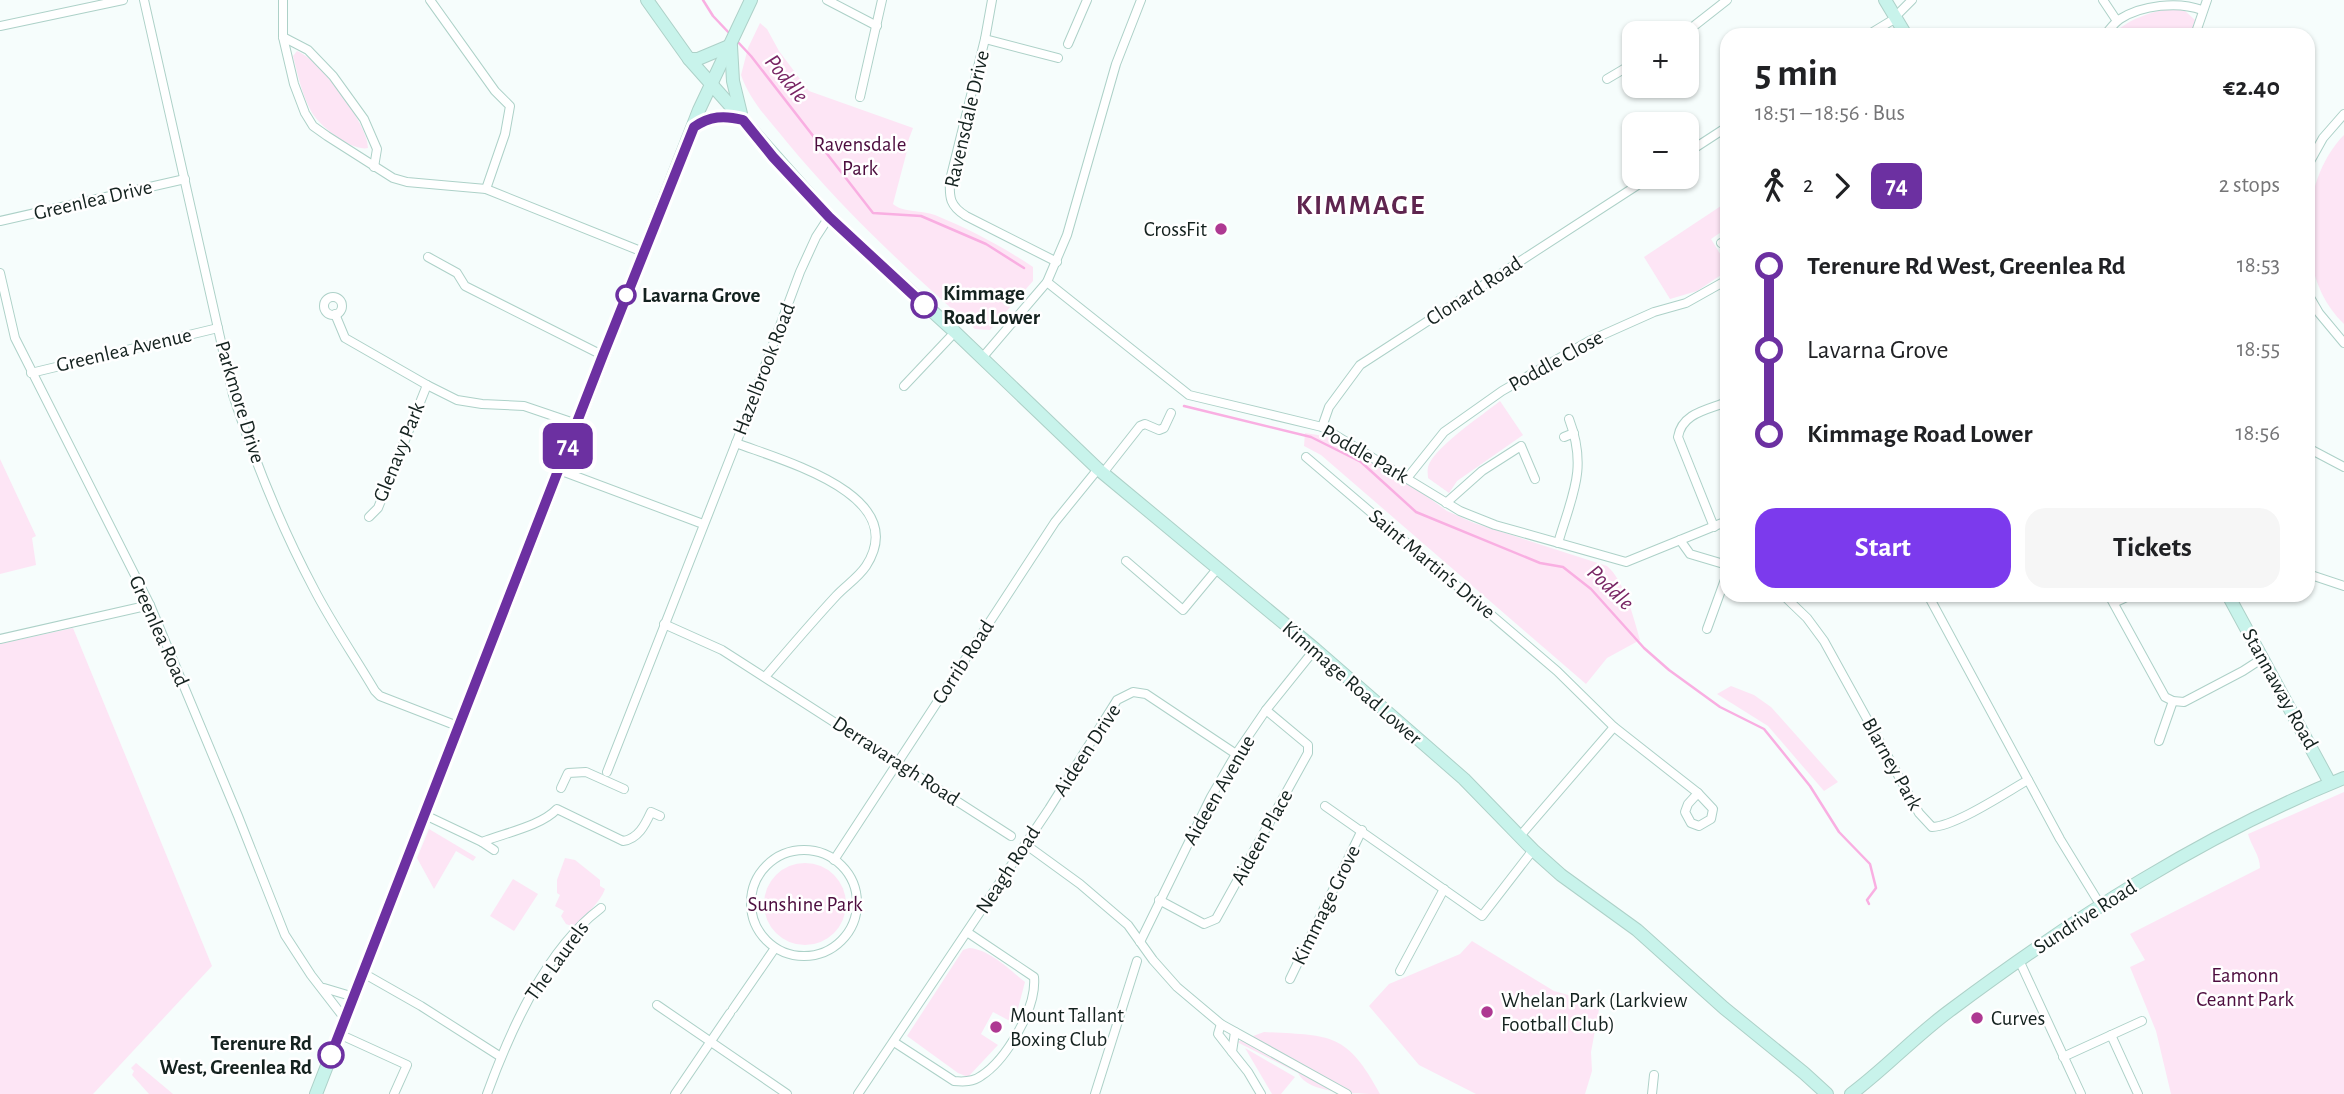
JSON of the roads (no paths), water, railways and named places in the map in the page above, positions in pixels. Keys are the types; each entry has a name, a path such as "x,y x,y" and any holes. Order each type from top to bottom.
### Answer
{"main road":[{"name":"Kimmage Road Lower","path":"647,0 689,59 773,157 829,217 955,332 1100,471 1315,649 1464,779 1561,875 1637,930 1826,1094"},
{"path":"316,1094 643,252 711,82 751,0"},
{"path":"1885,0 1902,28"},
{"path":"689,59 698,59 730,44"},
{"path":"694,127 720,116 743,120 733,81 730,44"},
{"name":"Stannaway Road","path":"2232,602 2330,783"},
{"name":"Sundrive Road","path":"1851,1094 1938,1019 2019,960 2101,906 2211,840 2344,778"}],"street":[{"path":"0,26 123,0"},
{"name":"Parkmore Drive","path":"144,0 233,395 250,447 280,520 314,590 380,696 460,727"},
{"path":"283,0 283,37 294,84 304,113 313,126 393,178 407,183 486,189 643,252"},
{"path":"430,0 495,91 510,106 505,134 486,189"},
{"path":"827,0 877,26"},
{"path":"860,97 883,0"},
{"path":"992,0 985,39 1058,58"},
{"path":"1068,44 1087,0"},
{"path":"982,358 1047,282 1057,262 1116,64 1141,0"},
{"path":"1699,22 1727,0"},
{"path":"1879,28 1896,17 1912,0"},
{"path":"2103,0 2117,21"},
{"path":"2197,28 2207,0"},
{"path":"2111,28 2125,16 2170,5 2202,10"},
{"path":"283,37 308,50 333,76 364,119 377,149 374,167"},
{"name":"Ravensdale Drive","path":"985,39 950,180 949,201 956,210 1057,262"},
{"path":"1607,79 1622,70"},
{"path":"2315,152 2323,138 2344,114"},
{"path":"1699,145 1720,132"},
{"name":"Greenlea Drive","path":"0,221 185,179"},
{"name":"Clonard Road","path":"1322,427 1328,407 1360,365 1631,189"},
{"name":"Hazelbrook Road","path":"607,772 800,272 816,237 829,217"},
{"path":"428,257 457,273 465,286 603,355"},
{"name":"Greenlea Road","path":"0,273 15,338 150,605 285,935 345,1019"},
{"name":"Poddle Park","path":"1047,282 1189,395 1322,427 1408,477 1446,503 1495,524 1626,562 1680,540"},
{"name":"Poddle Close","path":"1408,477 1444,432 1502,391 1589,341 1654,312 1686,303 1720,284"},
{"path":"2315,306 2344,343"},
{"name":"Glenavy Park","path":"335,314 345,338 457,400 524,406 577,424"},
{"name":"Greenlea Avenue","path":"31,373 218,328"},
{"path":"904,386 955,332"},
{"name":"Glenavy Park","path":"369,517 378,508 427,385"},
{"path":"1714,527 1678,437 1680,427 1689,416 1720,405"},
{"name":"Corrib Road","path":"834,860 1055,522 1140,426 1149,424 1159,429 1164,428 1171,413"},
{"path":"1558,543 1580,461 1569,419"},
{"path":"1564,437 1574,433"},
{"path":"736,443 818,474 845,490 863,505 874,520 876,535 875,546 864,570 837,595 765,677"},
{"path":"1446,503 1482,471 1521,446 1535,479"},
{"path":"2315,452 2344,467"},
{"name":"Saint Martin's Drive","path":"1306,457 1557,671 1614,727 1699,793"},
{"path":"559,470 703,524"},
{"path":"1720,524 1680,540 1690,554 1720,563"},
{"path":"1126,561 1183,610 1217,569"},
{"path":"2315,576 2344,586"},
{"path":"1707,629 1720,593"},
{"name":"Blarney Park","path":"1790,602 1807,618 1824,641 1919,813 1932,827 1940,827 2028,780"},
{"path":"1932,602 2060,839 2101,906"},
{"path":"2114,602 2165,696 2173,701 2184,702 2263,658"},
{"path":"0,639 150,605"},
{"name":"Derravaragh Road","path":"664,624 722,650 1011,836"},
{"name":"Aideen Avenue","path":"1140,942 1211,797 1236,754 1266,710 1315,649"},
{"name":"Aideen Drive","path":"1049,809 1117,700 1133,692 1146,694 1236,754"},
{"path":"2159,741 2173,701"},
{"name":"Aideen Place","path":"1159,900 1204,924 1216,919 1308,753 1308,745 1266,710"},
{"path":"1520,836 1614,727"},
{"path":"561,788 568,773 586,772 624,789"},
{"name":"Kimmage Grove","path":"1325,806 1482,916 1533,850"},
{"path":"482,842 520,827 541,823 557,809 623,841 631,840 636,835 651,812 660,816"},
{"name":"Neagh Road","path":"858,1094 1049,809"},
{"path":"425,815 494,850"},
{"name":"Kimmage Grove","path":"1290,979 1362,830"},
{"path":"1024,844 1128,925 1153,960 1196,1004 1221,1024 1347,1094"},
{"path":"798,851 823,854 834,860 847,873 855,889 857,908 853,925 842,940 819,954 792,955 775,948 758,929 753,917 753,891 764,869 774,860 798,851"},
{"path":"1400,971 1444,888"},
{"name":"The Laurels","path":"487,1094 501,1057 540,978 585,919 601,908"},
{"name":"Neagh Road","path":"894,1042 954,1081 963,1082 979,1077 1010,1043 1027,1014 1034,992 1034,977 967,932"},
{"path":"675,1094 775,948"},
{"path":"2019,960 2081,1094"},
{"path":"1095,1094 1137,961"},
{"path":"363,973 501,1057"},
{"path":"321,987 354,997"},
{"path":"657,1005 787,1094"},
{"path":"2063,1057 2142,1021"},
{"path":"1221,1024 1219,1034 1261,1094"},
{"path":"1232,1052 1235,1032"},
{"path":"339,1034 407,1065 394,1094"},
{"path":"2111,1035 2138,1094"},
{"path":"1652,1094 1654,1075"}],"waterway":[{"name":"Poddle","path":"703,0 713,16 731,35"},
{"name":"Poddle","path":"736,40 873,213 921,216 986,244 1024,268"},
{"name":"Poddle","path":"1184,406 1311,437 1361,462 1416,512 1540,563 1563,567 1591,589 1644,648 1669,670 1720,707 1764,729 1810,786 1839,832 1870,864 1876,888 1867,900 1869,904"}],"place":[{"name":"CrossFit","path":"1221,229"},
{"name":"Lavarna Grove","path":"626,295"},
{"name":"Kimmage Road Lower","path":"924,305"},
{"name":"Whelan Park (Larkview Football Club)","path":"1487,1012"},
{"name":"Curves","path":"1977,1018"},
{"name":"Mount Tallant Boxing Club","path":"996,1027"},
{"name":"Terenure Rd West, Greenlea Rd","path":"331,1055"}],"district":[{"name":"KIMMAGE","path":"1361,206"}],"park label":[{"name":"Ravensdale Park","path":"860,156"},
{"name":"Sunshine Park","path":"805,904"},
{"name":"Eamonn Ceannt Park","path":"2245,987"}]}
